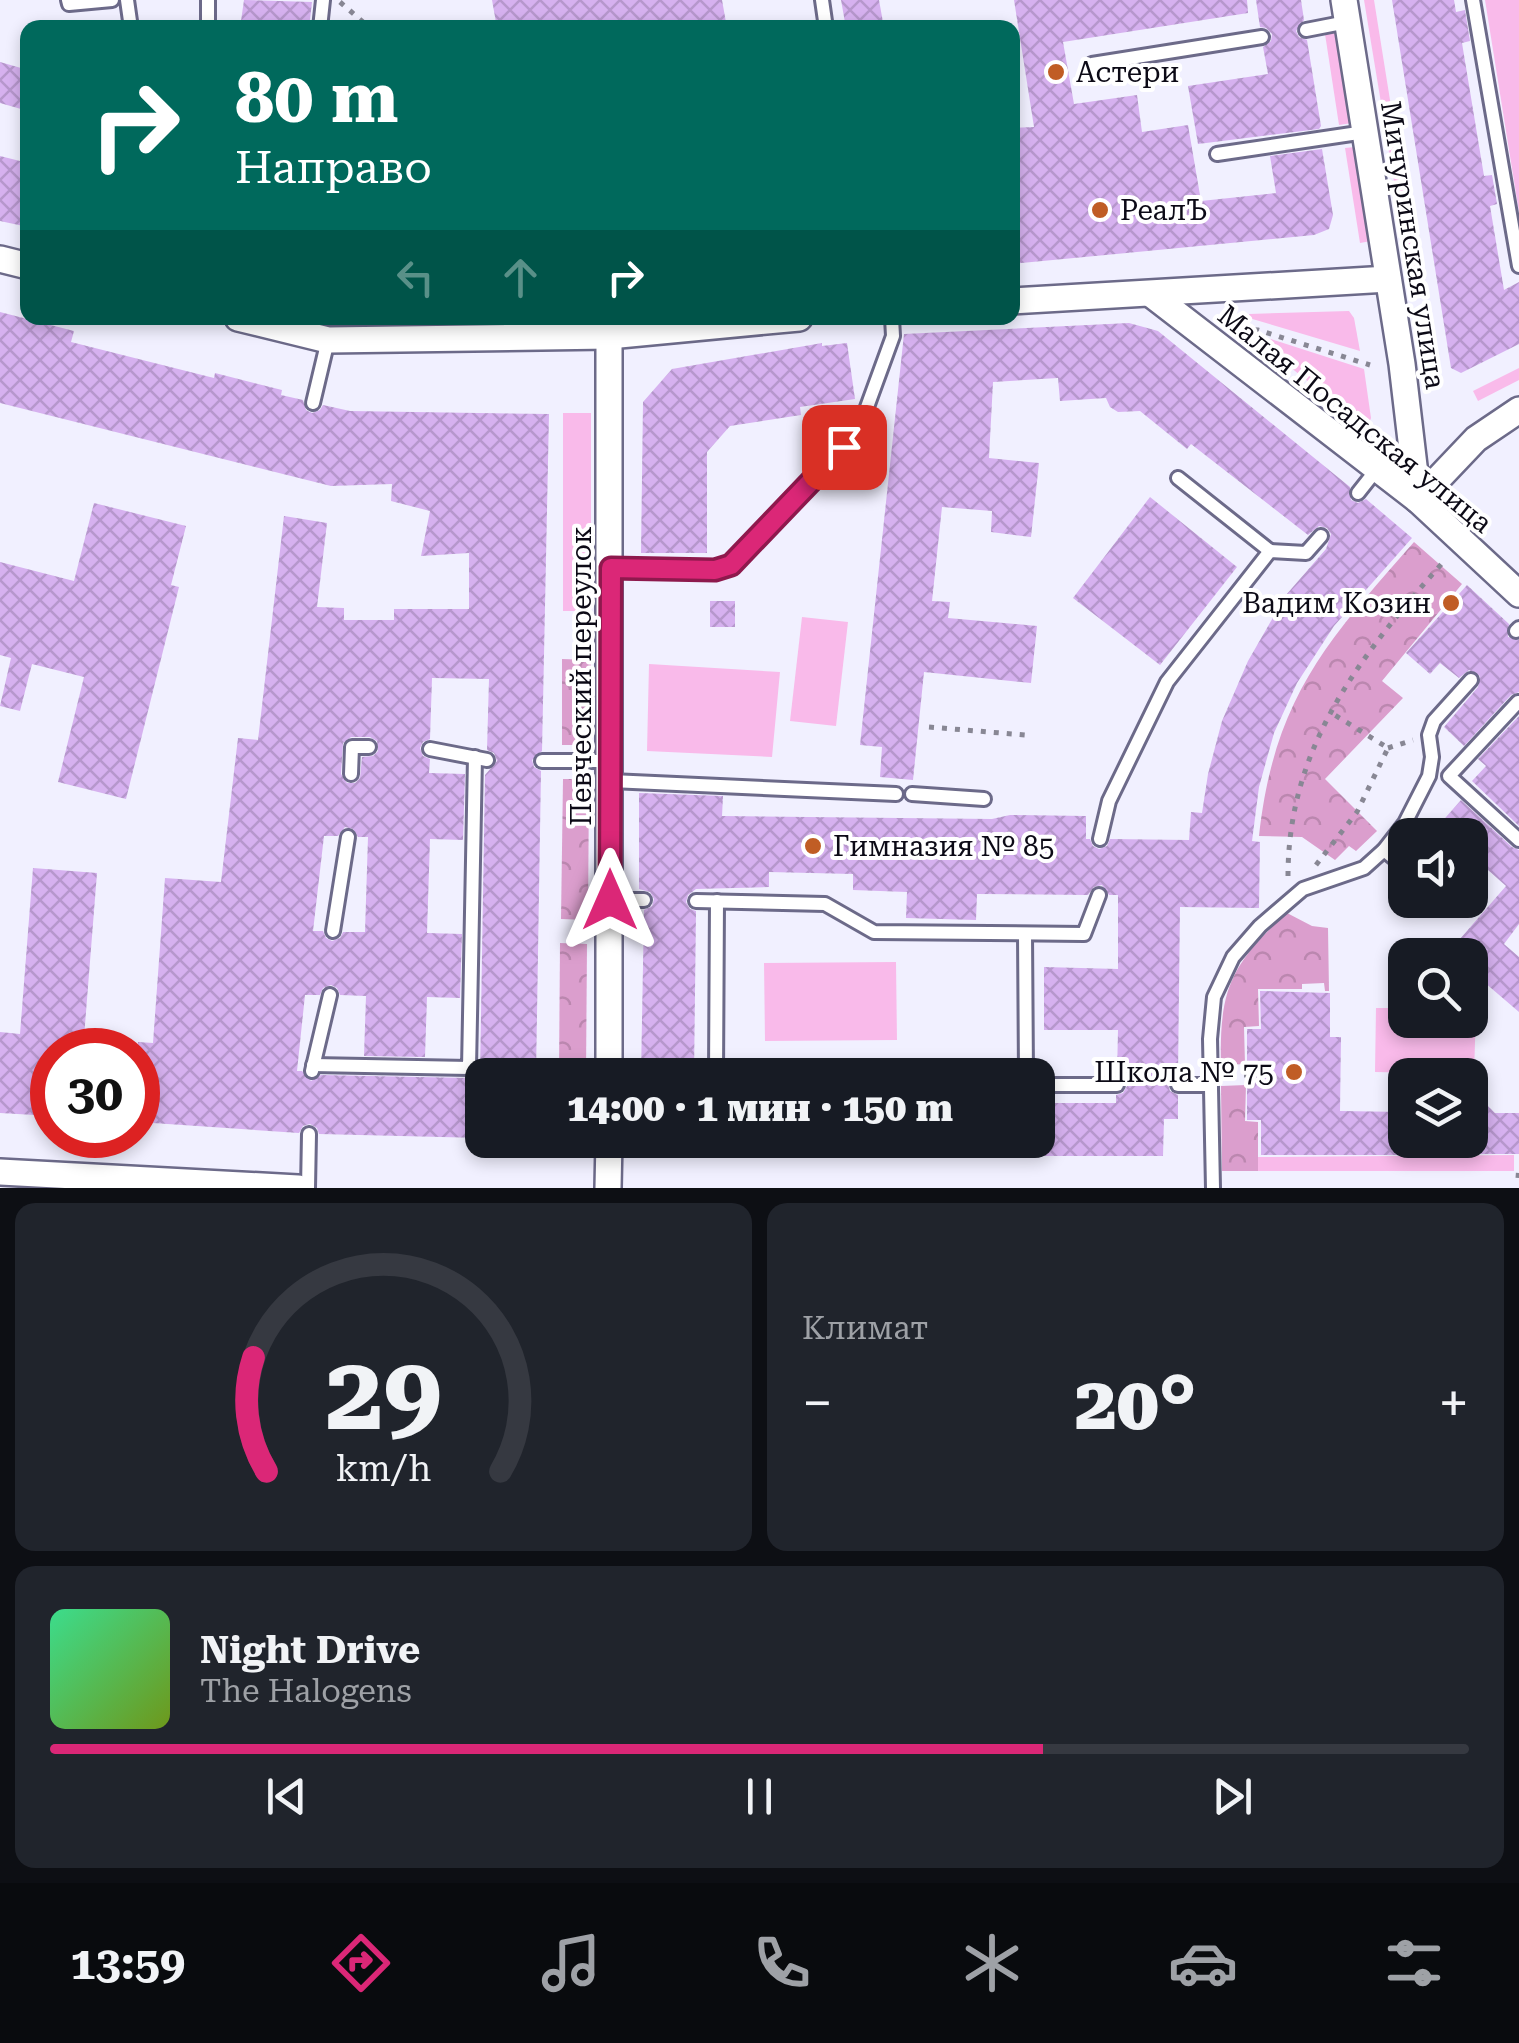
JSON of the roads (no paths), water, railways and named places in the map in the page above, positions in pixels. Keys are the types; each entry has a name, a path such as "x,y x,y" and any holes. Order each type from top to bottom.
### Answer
{"street":[{"name":"Мичуринская улица","path":"1346,11 1402,364 1418,500"},
{"name":"Малая Посадская улица","path":"1020,300 1388,279"},
{"name":"Малая Посадская улица","path":"1151,294 1418,500 1519,594"},
{"path":"267,325 328,340 510,328 609,336 725,325"},
{"name":"Певческий переулок","path":"609,336 609,1058"},
{"path":"1418,500 1476,439 1519,410"},
{"path":"608,1188 609,1158"},
{"path":"0,1172 298,1188"}],"lane":[{"path":"68,0 69,4 112,0"},
{"path":"1472,0 1519,266"},
{"path":"1306,30 1346,11"},
{"path":"1092,64 1262,37"},
{"path":"1217,154 1365,132"},
{"path":"611,568 715,570 731,565 859,429 894,336 893,325"},
{"path":"314,403 328,340"},
{"path":"1358,493 1377,469"},
{"path":"1178,478 1270,552 1306,554 1321,536"},
{"path":"1100,839 1109,800 1167,682 1270,552"},
{"path":"1213,1188 1214,997 1232,957 1302,889 1364,868 1384,850 1405,822 1430,776 1429,735 1434,721 1472,680"},
{"path":"1518,702 1449,776 1519,840"},
{"path":"351,774 352,747 370,747"},
{"path":"330,995 313,1068 469,1068 481,759 430,748"},
{"path":"542,760 611,771 896,794"},
{"path":"912,794 984,799"},
{"path":"332,931 348,837"},
{"path":"1384,850 1388,853"},
{"path":"696,900 825,904 874,932 1084,934 1098,895"},
{"path":"610,900 644,900"},
{"path":"716,1058 717,901"},
{"path":"1025,934 1026,1058"},
{"path":"1055,1085 1116,1085"},
{"path":"1178,1085 1211,1086"},
{"path":"308,1188 309,1134"}],"place":[{"name":"Астери","path":"1056,72"},
{"name":"РеалЪ","path":"1100,210"},
{"name":"Вадим Козин","path":"1451,603"},
{"name":"Гимназия № 85","path":"813,846"},
{"name":"Школа № 75","path":"1294,1072"}]}
